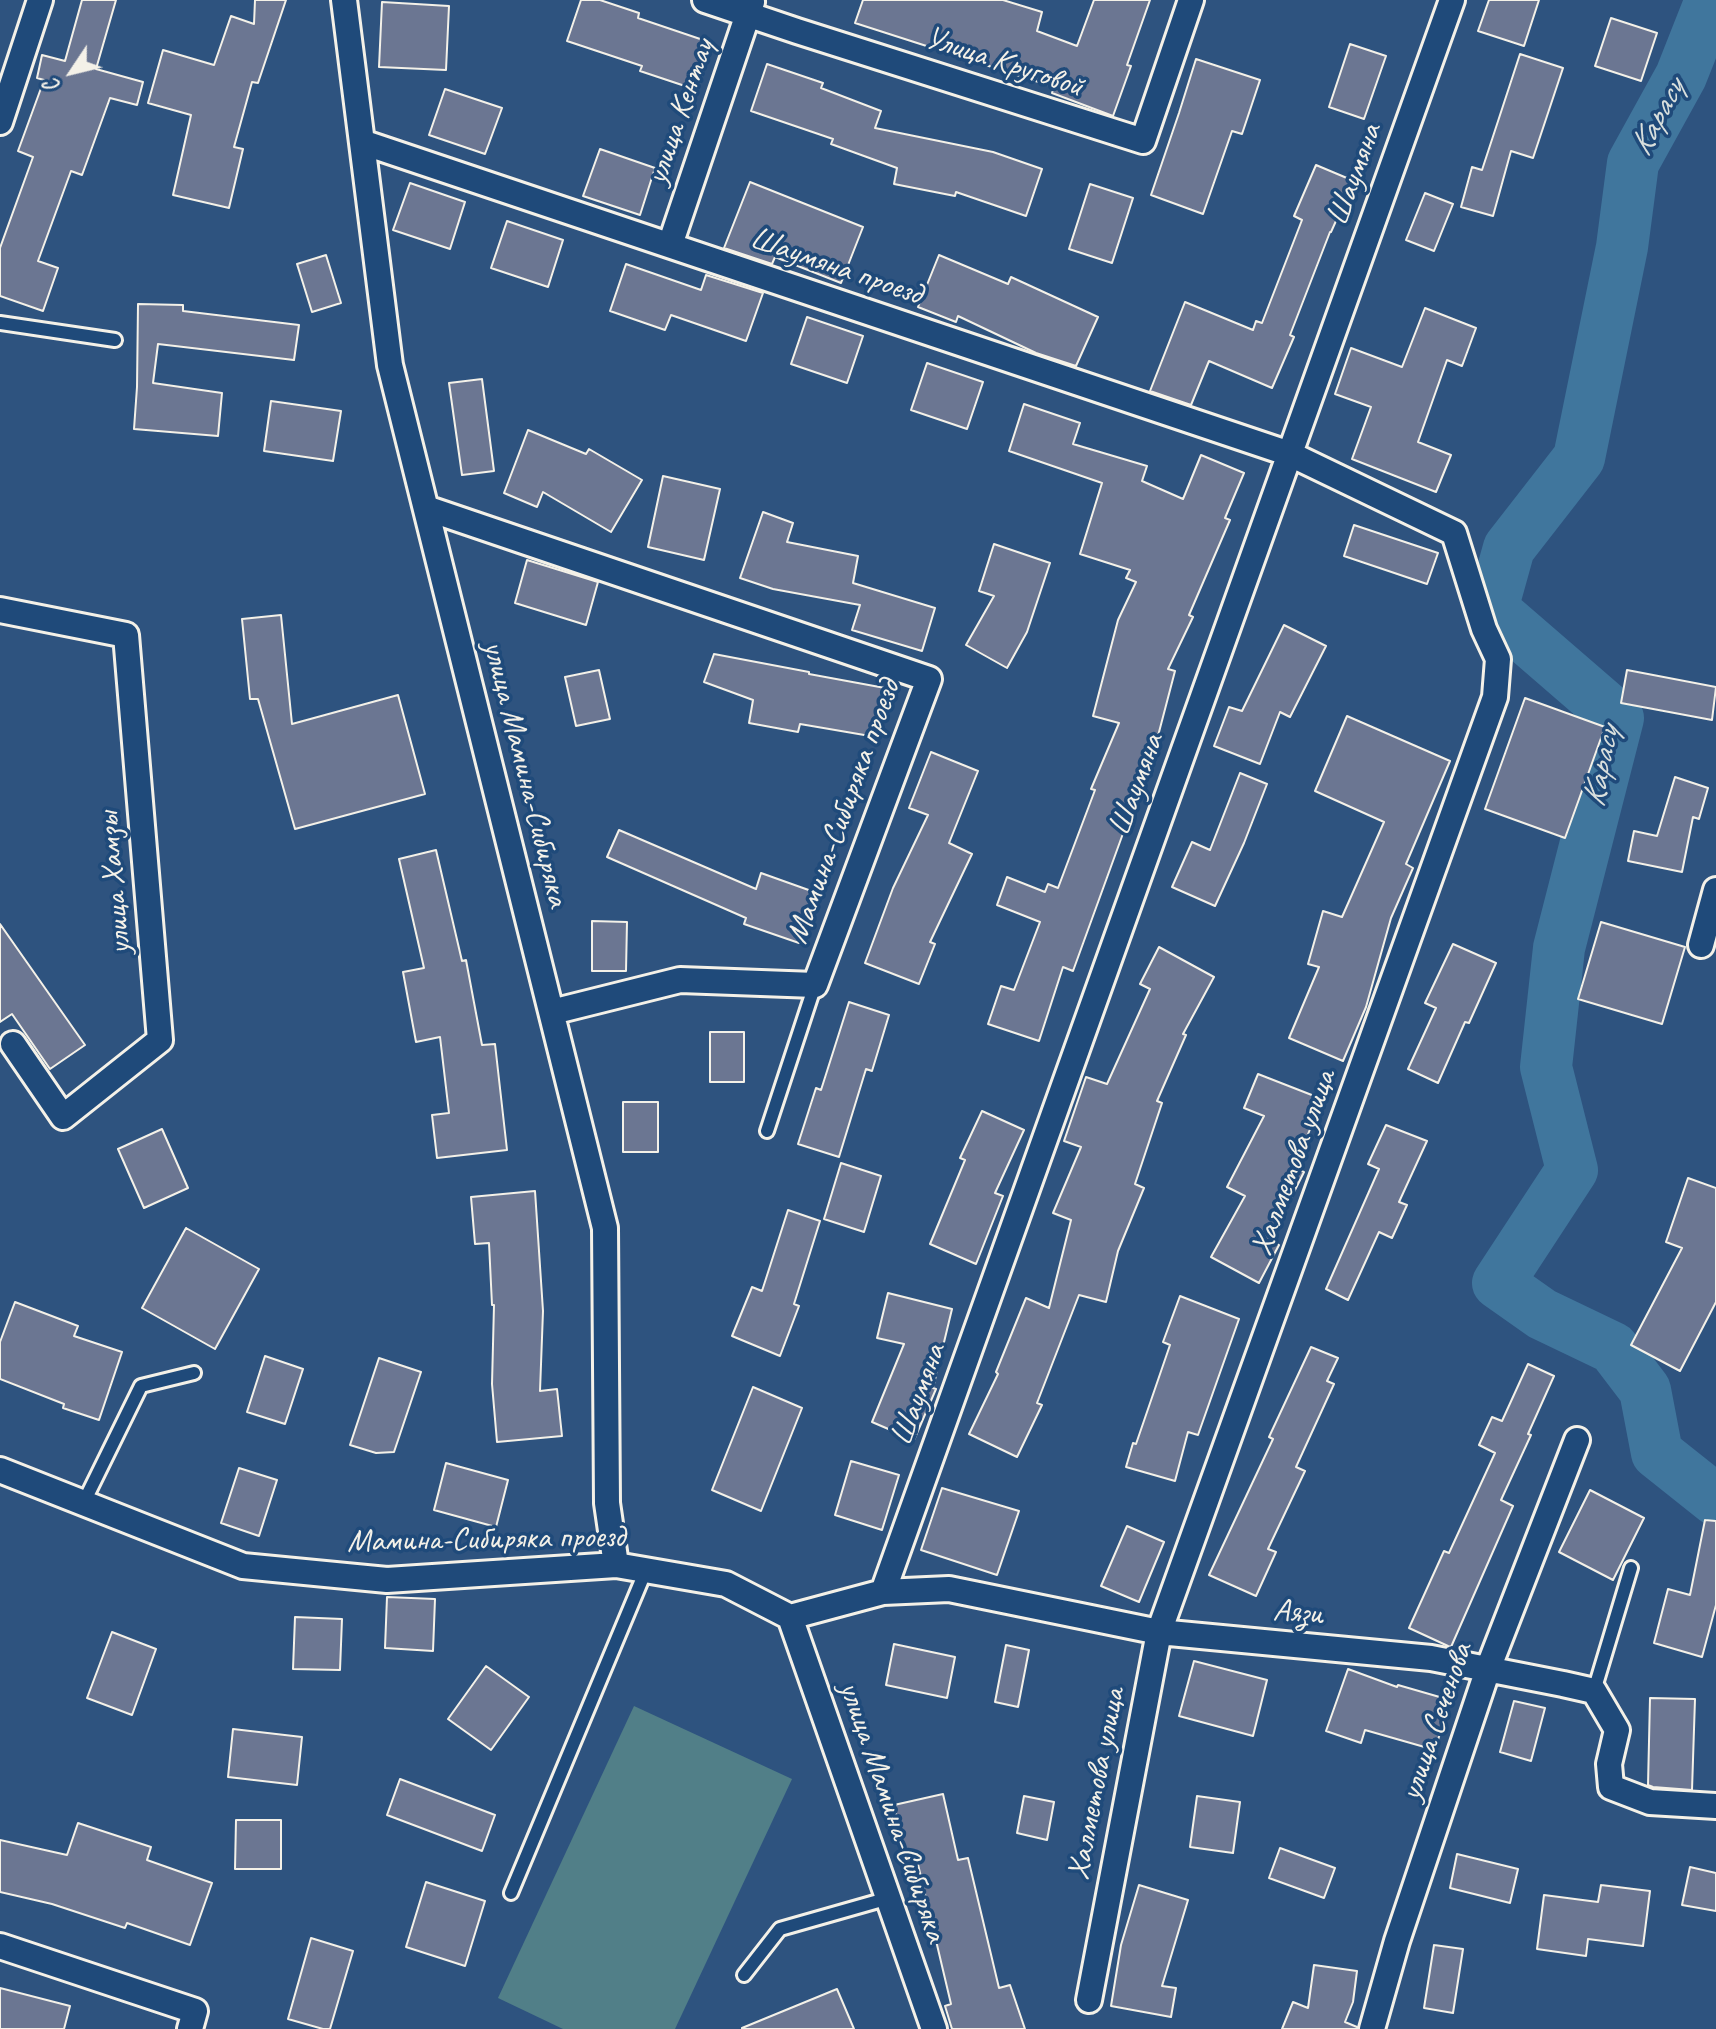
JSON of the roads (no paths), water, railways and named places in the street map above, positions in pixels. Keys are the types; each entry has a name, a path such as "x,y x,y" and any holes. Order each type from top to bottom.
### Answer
{"street":[{"path":"0,122 40,0"},
{"name":"улица Мамина-Сибиряка","path":"344,0 390,365 605,1228 607,1503 616,1565"},
{"name":"Улица Круговой","path":"705,0 750,7 1143,141 1191,0"},
{"name":"Шаумяна","path":"883,1592 1452,0"},
{"name":"улица Кентау","path":"670,245 750,7"},
{"name":"Шаумяна проезд","path":"362,142 1290,454"},
{"name":"Халметова улица","path":"1089,2000 1159,1632 1495,697 1498,659 1484,629 1454,533 1290,454"},
{"name":"Мамина-Сибиряка проезд","path":"426,508 929,679 815,985 680,980 552,1012"},
{"name":"улица Хамзы","path":"0,610 126,635 160,1040 63,1117 13,1044"},
{"path":"1701,945 1716,890"},
{"name":"улица Сеченова","path":"1372,2029 1397,1941 1488,1669 1577,1440"},
{"name":"Мамина-Сибиряка проезд","path":"0,1470 243,1566 387,1580 616,1565 726,1584 790,1617"},
{"name":"Аязи","path":"790,1617 883,1592 949,1589 1159,1632 1431,1658 1594,1691"},
{"name":"улица Мамина-Сибиряка","path":"790,1617 934,2029"},
{"path":"1594,1691 1617,1730 1609,1764 1611,1787 1650,1802 1716,1806"},
{"path":"0,1946 193,2020"}],"lane":[{"path":"0,323 115,340"},
{"path":"767,1131 815,985"},
{"path":"83,1504 141,1386 194,1373"},
{"path":"1594,1691 1631,1568"},
{"path":"511,1893 646,1570"},
{"path":"744,1975 780,1929 889,1898"}],"waterway":[{"name":"Карасу","path":"1711,0 1681,76 1633,163 1622,247 1579,458 1509,548 1492,609 1618,718 1559,948 1546,1067 1572,1170 1498,1283 1542,1314 1613,1348 1645,1390 1657,1453 1716,1500"}]}
